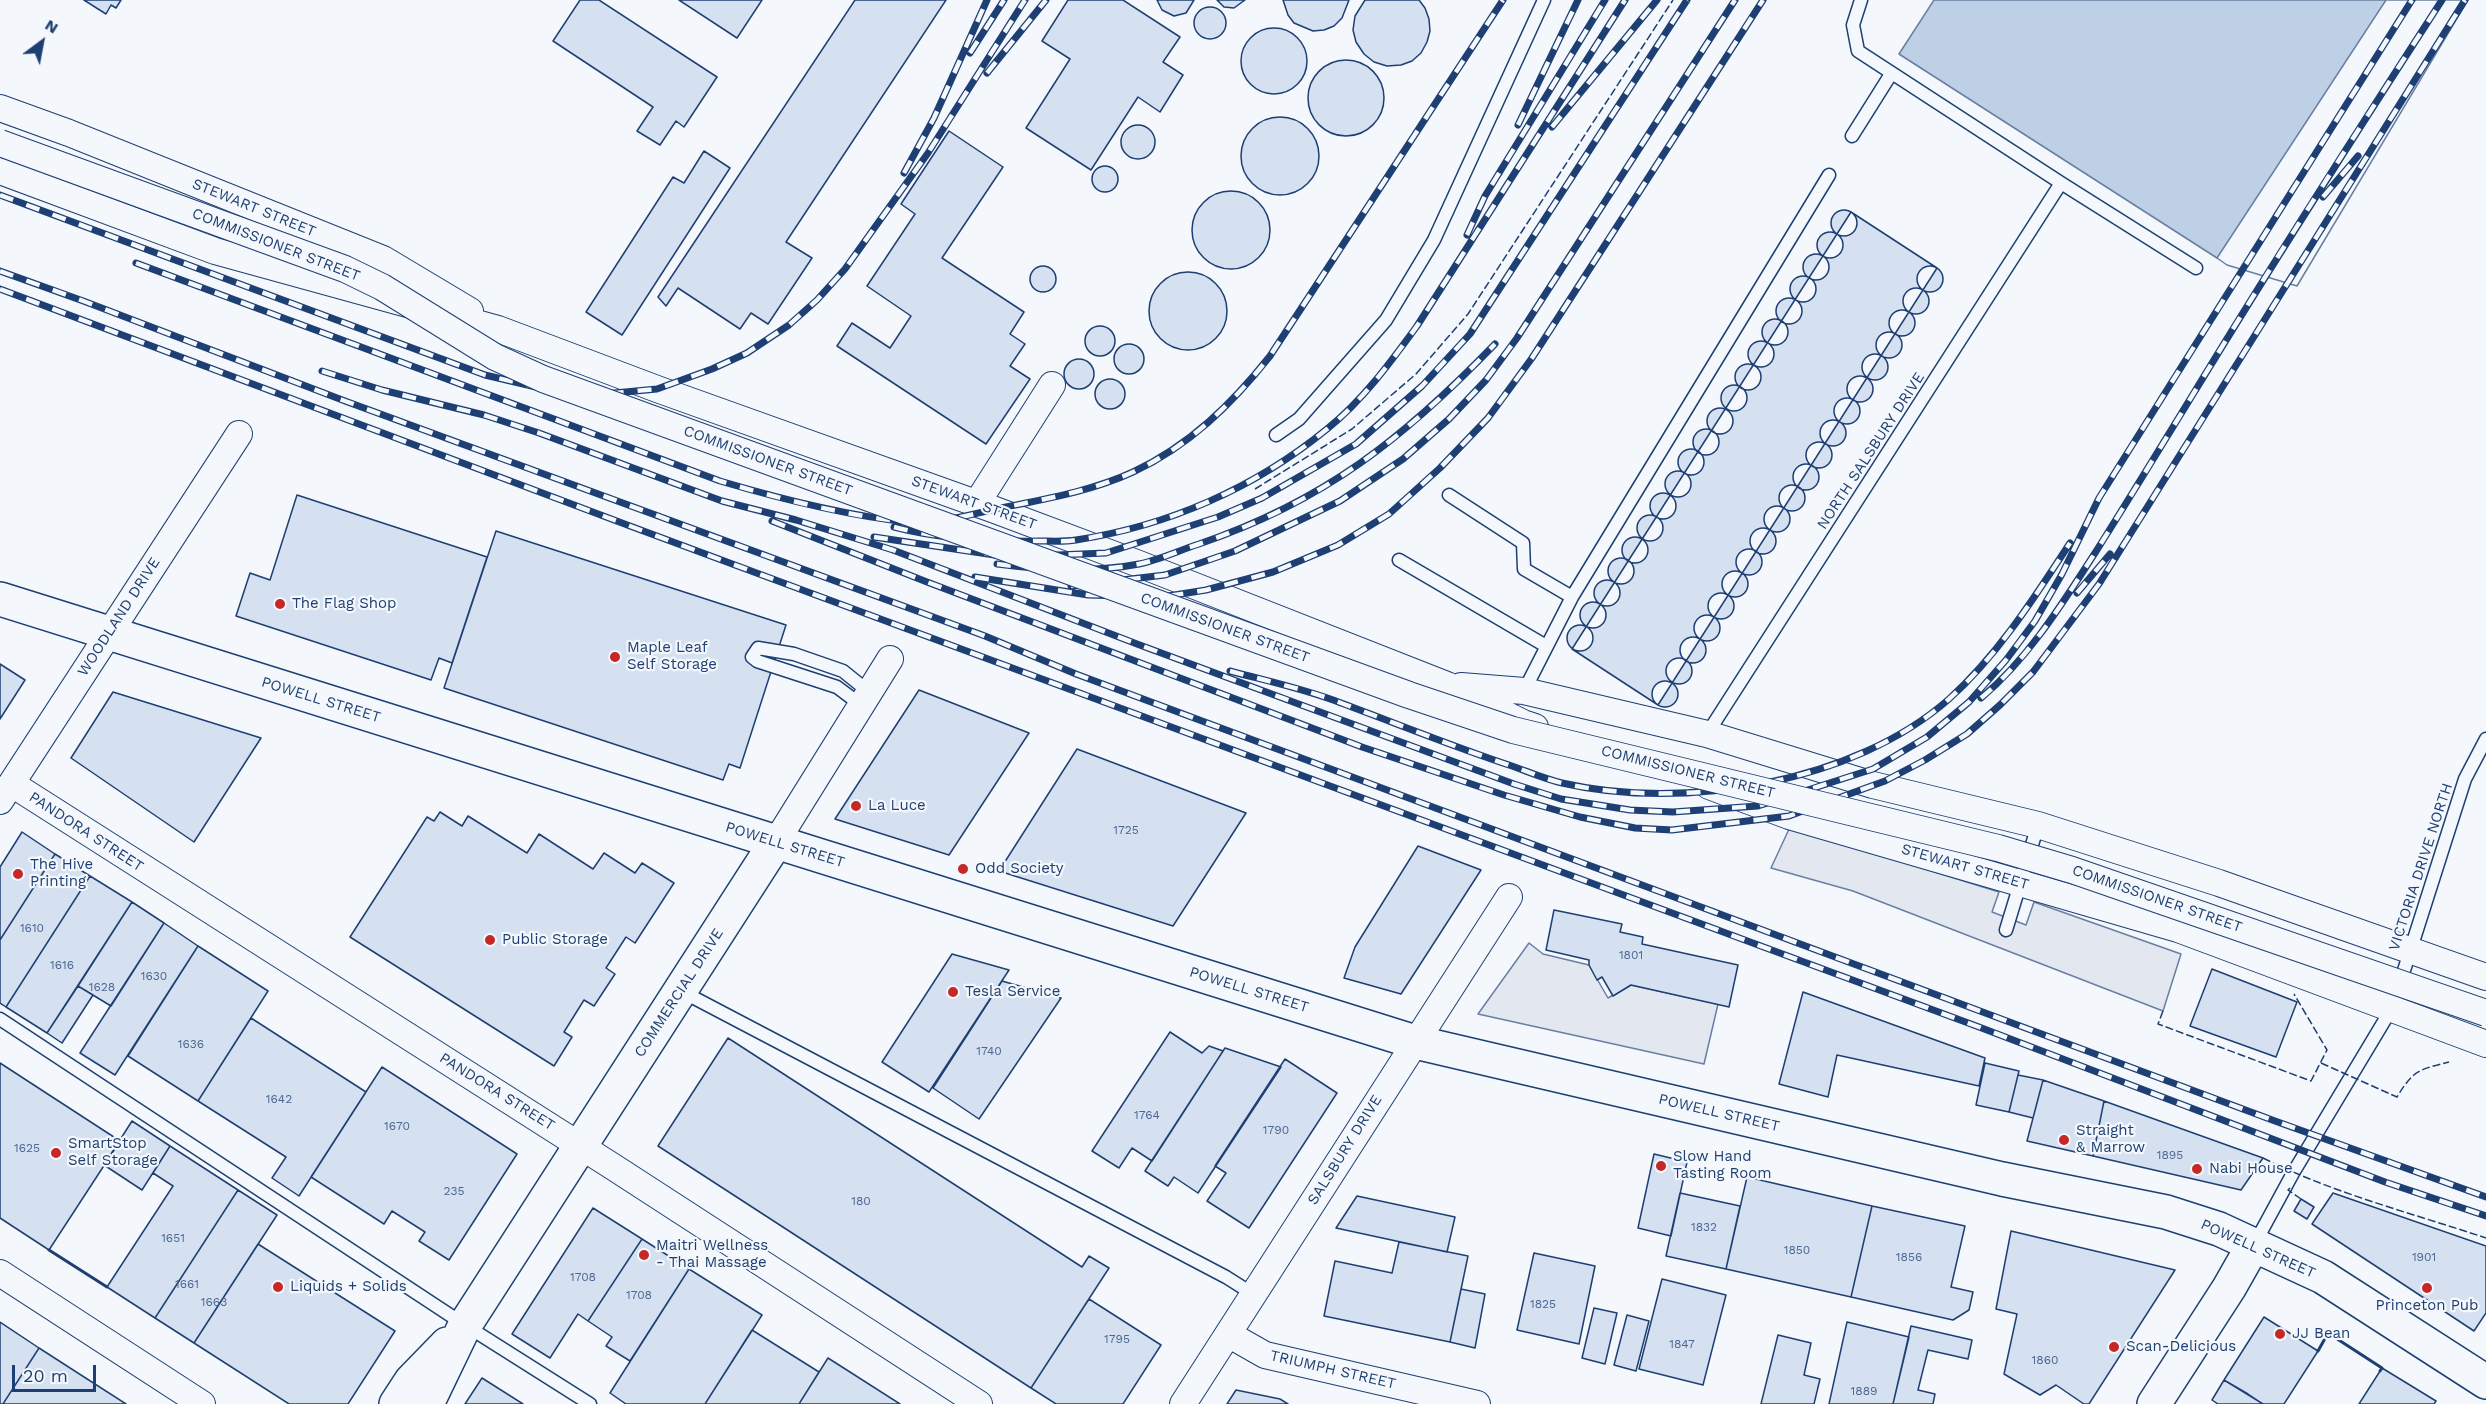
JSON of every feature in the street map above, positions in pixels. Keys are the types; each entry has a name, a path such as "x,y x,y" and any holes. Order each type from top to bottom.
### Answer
{"main road":[{"name":"POWELL STREET","path":"0,599 1415,1042 2002,1179 2166,1212 2219,1229 2323,1277 2486,1382"},
{"name":"COMMERCIAL DRIVE","path":"427,1404 465,1325 776,842"},
{"path":"2154,1404 2254,1244"},
{"name":"COMMERCIAL DRIVE","path":"396,1404 411,1381 465,1325"}],"street":[{"name":"STEWART STREET","path":"0,108 69,133 382,259 498,329"},
{"name":"COMMISSIONER STREET","path":"0,143 345,268 495,357 543,379 1409,695 1514,730 1998,848 2072,870 2486,1013"},
{"name":"STEWART STREET","path":"0,171 215,250 498,329 657,389 977,503 1447,685 1523,723 1674,771 1758,806 2178,929 2486,1044"},
{"path":"977,503 1052,385"},
{"name":"WOODLAND DRIVE","path":"6,792 239,434"},
{"name":"COMMERCIAL DRIVE","path":"776,842 890,659"},
{"name":"STEWART STREET","path":"1447,685 1524,691 1707,734 1873,785 2038,825 2219,883 2486,977"},
{"name":"PANDORA STREET","path":"6,792 580,1146 979,1404"},
{"name":"SALSBURY DRIVE","path":"1183,1404 1509,897"},
{"path":"0,1273 202,1404"},
{"name":"TRIUMPH STREET","path":"1228,1334 1265,1355 1477,1404"}],"lane":[{"path":"1276,435 1299,419 1386,320 1434,240 1544,0"},
{"path":"1862,0 1853,25 1858,51 2196,268"},
{"path":"1852,136 1892,74"},
{"path":"1524,691 1572,597 1829,175"},
{"name":"NORTH SALSBURY DRIVE","path":"1707,734 2061,183"},
{"path":"1449,495 1523,543 1524,568 1572,597"},
{"path":"1399,560 1546,646"},
{"path":"758,648 794,654 843,670 865,698 757,661 752,657 758,648"},
{"name":"VICTORIA DRIVE NORTH","path":"2254,1244 2293,1173 2392,1008 2465,779 2486,740"},
{"path":"2006,930 2038,825"},
{"path":"680,991 1226,1277 1253,1294"},
{"path":"0,1019 465,1325 590,1404"}],"shaded area":[{"path":"1790,827 1999,892 1992,912 2026,925 2034,902 2181,954 2163,1011 1853,891 1771,868"},
{"path":"1529,943 1543,954 1589,965 1608,998 1631,985 1718,1004 1704,1064 1478,1014"}],"water":[{"path":"1934,0 2465,0 2295,284 2217,258 1899,54"}],"pier":[{"path":"2386,0 2468,0 2297,286 2227,265 2217,258"}],"building":[{"path":"84,0 121,0 116,8 111,5 106,14"},
{"path":"580,0 599,0 717,77 684,127 676,121 660,145 637,131 653,107 553,41"},
{"path":"679,0 762,0 737,38"},
{"path":"855,0 946,0 786,242 812,258 768,324 751,313 740,329 678,288 666,306 658,297"},
{"path":"1068,0 1123,0 1180,37 1163,62 1183,75 1160,112 1138,97 1091,170 1026,128 1070,59 1042,41"},
{"path":"1157,0 1194,0 1186,13 1174,16 1162,10"},
{"path":"1217,0 1245,0 1234,8 1224,7"},
{"path":"1283,0 1349,0 1342,18 1334,26 1313,31 1294,23 1288,15"},
{"path":"1365,0 1419,0 1429,19 1430,31 1421,53 1412,61 1387,66 1374,62 1364,54 1356,42 1353,30 1355,16"},
{"path":"1210,7 1221,12 1226,23 1221,34 1210,39 1199,34 1194,23 1199,12"},
{"path":"1274,28 1287,31 1297,38 1304,48 1307,61 1304,74 1297,84 1287,91 1274,94 1261,91 1251,84 1244,74 1241,61 1244,48 1251,38 1261,31"},
{"path":"1346,60 1361,63 1373,71 1381,83 1384,98 1381,113 1373,125 1361,133 1346,136 1331,133 1319,125 1311,113 1308,98 1311,83 1319,71 1331,63"},
{"path":"1280,117 1295,120 1308,128 1316,141 1319,156 1316,171 1308,184 1295,192 1280,195 1265,192 1252,184 1244,171 1241,156 1244,141 1252,128 1265,120"},
{"path":"1138,125 1150,130 1155,142 1150,154 1138,159 1126,154 1121,142 1126,130"},
{"path":"949,131 1003,167 942,258 1024,312 1010,334 1025,344 1010,366 1030,379 986,444 837,346 852,323 890,348 911,316 867,286 915,214 901,204"},
{"path":"704,151 730,168 622,335 586,312 673,177 684,183"},
{"path":"1105,166 1114,170 1118,179 1114,188 1105,192 1096,188 1092,179 1096,170"},
{"path":"1231,191 1246,194 1259,202 1267,215 1270,230 1267,245 1259,258 1246,266 1231,269 1216,266 1203,258 1195,245 1192,230 1195,215 1203,202 1216,194"},
{"path":"1844,210 1853,214 1857,223 1853,232 1844,236 1835,232 1831,223 1835,214"},
{"path":"1851,212 1937,268 1658,705 1572,649"},
{"path":"1830,232 1839,236 1843,245 1839,254 1830,258 1821,254 1817,245 1821,236"},
{"path":"1816,254 1825,258 1829,267 1825,276 1816,280 1807,276 1803,267 1807,258"},
{"path":"1043,266 1052,270 1056,279 1052,288 1043,292 1034,288 1030,279 1034,270"},
{"path":"1930,266 1939,270 1943,279 1939,288 1930,292 1921,288 1917,279 1921,270"},
{"path":"1188,272 1203,275 1216,283 1224,296 1227,311 1224,326 1216,339 1203,347 1188,350 1173,347 1160,339 1152,326 1149,311 1152,296 1160,283 1173,275"},
{"path":"1803,276 1812,280 1816,289 1812,298 1803,302 1794,298 1790,289 1794,280"},
{"path":"1916,288 1925,292 1929,301 1925,310 1916,314 1907,310 1903,301 1907,292"},
{"path":"1789,298 1798,302 1802,311 1798,320 1789,324 1780,320 1776,311 1780,302"},
{"path":"1902,310 1911,314 1915,323 1911,332 1902,336 1893,332 1889,323 1893,314"},
{"path":"1775,319 1784,323 1788,332 1784,341 1775,345 1766,341 1762,332 1766,323"},
{"path":"1100,326 1111,330 1115,341 1111,352 1100,356 1089,352 1085,341 1089,330"},
{"path":"1889,332 1898,336 1902,345 1898,354 1889,358 1880,354 1876,345 1880,336"},
{"path":"1761,341 1770,345 1774,354 1770,363 1761,367 1752,363 1748,354 1752,345"},
{"path":"1129,344 1140,348 1144,359 1140,370 1129,374 1118,370 1114,359 1118,348"},
{"path":"1875,354 1884,358 1888,367 1884,376 1875,380 1866,376 1862,367 1866,358"},
{"path":"1079,359 1090,363 1094,374 1090,385 1079,389 1068,385 1064,374 1068,363"},
{"path":"1748,364 1757,368 1761,377 1757,386 1748,390 1739,386 1735,377 1739,368"},
{"path":"1860,376 1869,380 1873,389 1869,398 1860,402 1851,398 1847,389 1851,380"},
{"path":"1110,379 1121,383 1125,394 1121,405 1110,409 1099,405 1095,394 1099,383"},
{"path":"1734,385 1743,389 1747,398 1743,407 1734,411 1725,407 1721,398 1725,389"},
{"path":"1847,398 1856,402 1860,411 1856,420 1847,424 1838,420 1834,411 1838,402"},
{"path":"1720,408 1729,412 1733,421 1729,430 1720,434 1711,430 1707,421 1711,412"},
{"path":"1833,420 1842,424 1846,433 1842,442 1833,446 1824,442 1820,433 1824,424"},
{"path":"1706,429 1715,433 1719,442 1715,451 1706,455 1697,451 1693,442 1697,433"},
{"path":"1819,442 1828,446 1832,455 1828,464 1819,468 1810,464 1806,455 1810,446"},
{"path":"1691,449 1700,453 1704,462 1700,471 1691,475 1682,471 1678,462 1682,453"},
{"path":"1806,464 1815,468 1819,477 1815,486 1806,490 1797,486 1793,477 1797,468"},
{"path":"1678,471 1687,475 1691,484 1687,493 1678,497 1669,493 1665,484 1669,475"},
{"path":"1792,485 1801,489 1805,498 1801,507 1792,511 1783,507 1779,498 1783,489"},
{"path":"1663,493 1672,497 1676,506 1672,515 1663,519 1654,515 1650,506 1654,497"},
{"path":"297,495 487,557 452,663 439,658 431,680 236,616 250,573 270,580"},
{"path":"1777,506 1786,510 1790,519 1786,528 1777,532 1768,528 1764,519 1768,510"},
{"path":"1650,515 1659,519 1663,528 1659,537 1650,541 1641,537 1637,528 1641,519"},
{"path":"1763,528 1772,532 1776,541 1772,550 1763,554 1754,550 1750,541 1754,532"},
{"name":"Maple Leaf Self Storage","path":"496,531 786,625 740,768 729,764 723,780 444,688"},
{"path":"1635,537 1644,541 1648,550 1644,559 1635,563 1626,559 1622,550 1626,541"},
{"path":"1749,549 1758,553 1762,562 1758,571 1749,575 1740,571 1736,562 1740,553"},
{"path":"1621,558 1630,562 1634,571 1630,580 1621,584 1612,580 1608,571 1612,562"},
{"path":"1735,571 1744,575 1748,584 1744,593 1735,597 1726,593 1722,584 1726,575"},
{"path":"1607,580 1616,584 1620,593 1616,602 1607,606 1598,602 1594,593 1598,584"},
{"path":"1721,593 1730,597 1734,606 1730,615 1721,619 1712,615 1708,606 1712,597"},
{"path":"1593,602 1602,606 1606,615 1602,624 1593,628 1584,624 1580,615 1584,606"},
{"path":"1707,615 1716,619 1720,628 1716,637 1707,641 1698,637 1694,628 1698,619"},
{"path":"1580,625 1589,629 1593,638 1589,647 1580,651 1571,647 1567,638 1571,629"},
{"path":"1693,637 1702,641 1706,650 1702,659 1693,663 1684,659 1680,650 1684,641"},
{"path":"1679,658 1688,662 1692,671 1688,680 1679,684 1670,680 1666,671 1670,662"},
{"path":"0,664 25,680 0,719"},
{"path":"1665,681 1674,685 1678,694 1674,703 1665,707 1656,703 1652,694 1656,685"},
{"path":"919,690 1029,733 949,855 835,819"},
{"path":"113,692 261,738 194,842 71,758"},
{"path":"1077,749 1246,813 1173,926 999,871"},
{"name":"Public Storage","path":"440,812 462,826 468,816 527,853 539,834 593,869 604,853 635,873 642,863 674,883 635,943 626,937 606,968 615,974 594,1006 584,1000 564,1032 572,1037 554,1066 350,937 427,817 434,821"},
{"path":"22,832 55,854 0,940 0,867"},
{"path":"1418,846 1481,870 1401,994 1344,978 1355,947"},
{"path":"55,854 90,876 6,1007 0,1003 0,940"},
{"path":"90,876 132,902 47,1033 6,1007"},
{"path":"132,902 164,923 111,1006 78,986"},
{"path":"1554,910 1622,924 1620,932 1643,937 1642,944 1738,965 1729,1007 1631,985 1613,996 1602,977 1597,980 1589,965 1589,960 1546,950"},
{"path":"164,923 198,946 115,1075 80,1053"},
{"path":"198,946 268,991 198,1101 128,1056"},
{"path":"952,954 1009,970 929,1092 882,1062"},
{"path":"2212,969 2297,1002 2276,1057 2190,1026"},
{"path":"1002,981 1061,998 979,1119 933,1088"},
{"path":"78,986 93,995 62,1043 47,1033"},
{"path":"1803,992 1985,1058 1979,1086 1837,1055 1828,1097 1779,1084"},
{"path":"251,1018 366,1092 299,1196 272,1178 286,1157 198,1101"},
{"path":"1170,1032 1202,1053 1209,1046 1223,1051 1152,1161 1132,1148 1119,1168 1092,1151"},
{"path":"728,1038 1082,1267 1089,1256 1109,1268 1031,1388 658,1146"},
{"path":"1225,1048 1281,1067 1198,1193 1174,1177 1168,1186 1145,1171"},
{"path":"1285,1059 1337,1093 1249,1228 1207,1201 1226,1173 1215,1166"},
{"name":"SmartStop Self Storage","path":"0,1063 120,1141 49,1250 0,1218"},
{"path":"1985,1063 2019,1071 2009,1112 1976,1105"},
{"path":"382,1067 517,1154 449,1260 419,1241 425,1232 392,1211 384,1224 311,1177"},
{"path":"2018,1075 2043,1080 2033,1118 2009,1112"},
{"path":"2043,1080 2104,1101 2093,1156 2027,1141"},
{"path":"2104,1101 2263,1158 2241,1190 2093,1156"},
{"path":"132,1121 170,1146 142,1190 104,1165"},
{"path":"170,1146 238,1190 155,1318 107,1287 173,1186 153,1173"},
{"path":"1654,1154 1687,1162 1671,1236 1638,1228"},
{"path":"1747,1177 1872,1206 1851,1297 1726,1269"},
{"path":"238,1190 277,1215 194,1343 155,1318"},
{"path":"1680,1193 1740,1206 1726,1269 1666,1256"},
{"path":"2333,1193 2486,1246 2486,1313 2474,1331 2312,1224"},
{"path":"1357,1196 1455,1217 1447,1252 1336,1228"},
{"path":"2301,1199 2314,1207 2307,1219 2294,1211"},
{"path":"1872,1206 1965,1226 1951,1287 1973,1292 1969,1310 1953,1320 1851,1297"},
{"path":"593,1208 642,1239 588,1321 578,1314 550,1358 512,1334"},
{"path":"2011,1231 2175,1270 2089,1404 2084,1404 2056,1385 2040,1395 2004,1374 2017,1314 1996,1309"},
{"path":"642,1239 689,1269 630,1361 606,1346 612,1337 588,1321"},
{"path":"1399,1242 1468,1256 1450,1342 1324,1316 1335,1261 1392,1273"},
{"name":"Liquids + Solids","path":"258,1244 395,1331 348,1404 289,1404 194,1343"},
{"path":"1534,1253 1595,1266 1579,1344 1517,1330"},
{"path":"689,1269 762,1315 705,1404 626,1404 610,1393"},
{"path":"1662,1279 1726,1295 1703,1385 1639,1369"},
{"path":"1461,1289 1485,1294 1475,1348 1450,1342"},
{"path":"1089,1299 1161,1345 1123,1404 1056,1404 1031,1388"},
{"path":"1594,1308 1617,1313 1605,1364 1582,1358"},
{"path":"1627,1315 1649,1321 1636,1371 1614,1365"},
{"path":"2264,1317 2318,1351 2284,1404 2263,1404 2224,1380"},
{"path":"0,1322 39,1348 3,1404 0,1404"},
{"path":"1847,1322 1909,1337 1893,1404 1829,1404"},
{"path":"1911,1326 1972,1340 1968,1359 1928,1350 1918,1390 1935,1394 1933,1404 1893,1404"},
{"path":"752,1330 819,1372 799,1404 705,1404"},
{"path":"1778,1335 1811,1343 1804,1375 1820,1379 1814,1404 1761,1404"},
{"path":"39,1348 126,1404 3,1404"},
{"path":"828,1358 900,1404 799,1404"},
{"path":"2382,1368 2436,1401 2434,1404 2359,1404"},
{"path":"482,1378 523,1404 465,1404"},
{"path":"2224,1380 2263,1404 2218,1404 2212,1400"},
{"path":"1236,1390 1280,1399 1288,1404 1227,1404"}],"railway":[{"path":"904,173 934,118 987,0"},
{"path":"970,53 1004,0"},
{"path":"0,195 485,375 553,391 604,394 657,389 712,369 747,353 789,325 817,300 845,269 928,153 1025,0"},
{"path":"987,73 1046,0"},
{"path":"136,263 720,481 812,506 883,519 919,523 954,518 1068,494 1117,479 1173,450 1225,407 1270,356 1503,0"},
{"path":"1518,125 1578,0"},
{"path":"1467,235 1485,196 1605,0"},
{"path":"894,527 948,537 1003,541 1067,541 1110,534 1144,525 1209,501 1240,486 1299,450 1352,406 1417,326 1625,0"},
{"path":"1552,127 1657,0"},
{"path":"874,537 1008,557 1106,553 1218,517 1262,498 1356,444 1422,386 1470,334 1687,0"},
{"path":"1071,586 1165,575 1235,551 1340,501 1403,459 1449,419 1486,380 1517,338 1735,0"},
{"path":"975,577 1088,595 1162,597 1206,590 1273,572 1338,545 1389,514 1440,468 1488,418 1532,358 1763,0"},
{"path":"322,371 382,390 484,415 722,501 796,520 893,550 1137,644 1514,784 1561,799 1630,810 1673,812 1758,806 1873,769 1927,737 1969,702 2006,660 2035,621 2062,574 2099,498 2412,0"},
{"path":"1981,698 2014,666 2070,592 2286,244 2442,0"},
{"path":"772,521 1362,747 1504,795 1580,817 1635,828 1672,830 1789,816 1885,781 1925,760 1967,734 2033,672 2099,584 2465,0"},
{"path":"2323,197 2358,156"},
{"path":"0,271 345,401 985,636 1076,674 2275,1121 2486,1197"},
{"path":"0,289 630,526 1979,1027 2385,1182 2486,1216"},
{"path":"997,564 1068,570 1122,567 1154,560 1244,527 1286,508 1324,487 1360,463 1428,409 1495,344"},
{"path":"1230,671 1327,698 1562,783 1610,791 1661,794 1713,791 1766,783 1817,770 1866,752 1910,728 1949,699 1984,664 1999,645 2070,543"},
{"path":"2077,593 2110,554"}],"fence":[{"path":"1255,489 1352,429 1416,374 1468,314 1673,0"},
{"path":"2163,1011 2158,1024 2311,1081 2327,1050 2294,994"},
{"path":"2321,1063 2397,1097 2408,1081 2418,1072 2449,1062"},
{"path":"2263,1158 2317,1182 2486,1238"},
{"path":"2290,1188 2288,1190 2301,1199"}],"wall":[{"path":"49,1250 107,1287"},
{"path":"2318,1351 2328,1333 2382,1368 2380,1371"}],"place":[{"name":"The Flag Shop","path":"280,604"},
{"name":"Maple Leaf Self Storage","path":"615,657"},
{"name":"La Luce","path":"856,806"},
{"name":"Odd Society","path":"963,869"},
{"name":"The Hive Printing","path":"18,874"},
{"name":"Public Storage","path":"490,940"},
{"name":"Tesla Service","path":"953,992"},
{"name":"Straight & Marrow","path":"2064,1140"},
{"name":"SmartStop Self Storage","path":"56,1153"},
{"name":"Slow Hand Tasting Room","path":"1661,1166"},
{"name":"Nabi House","path":"2197,1169"},
{"name":"Maitri Wellness - Thai Massage","path":"644,1255"},
{"name":"Liquids + Solids","path":"278,1287"},
{"name":"Princeton Pub","path":"2427,1288"},
{"name":"JJ Bean","path":"2280,1334"},
{"name":"Scan-Delicious","path":"2114,1347"}]}
